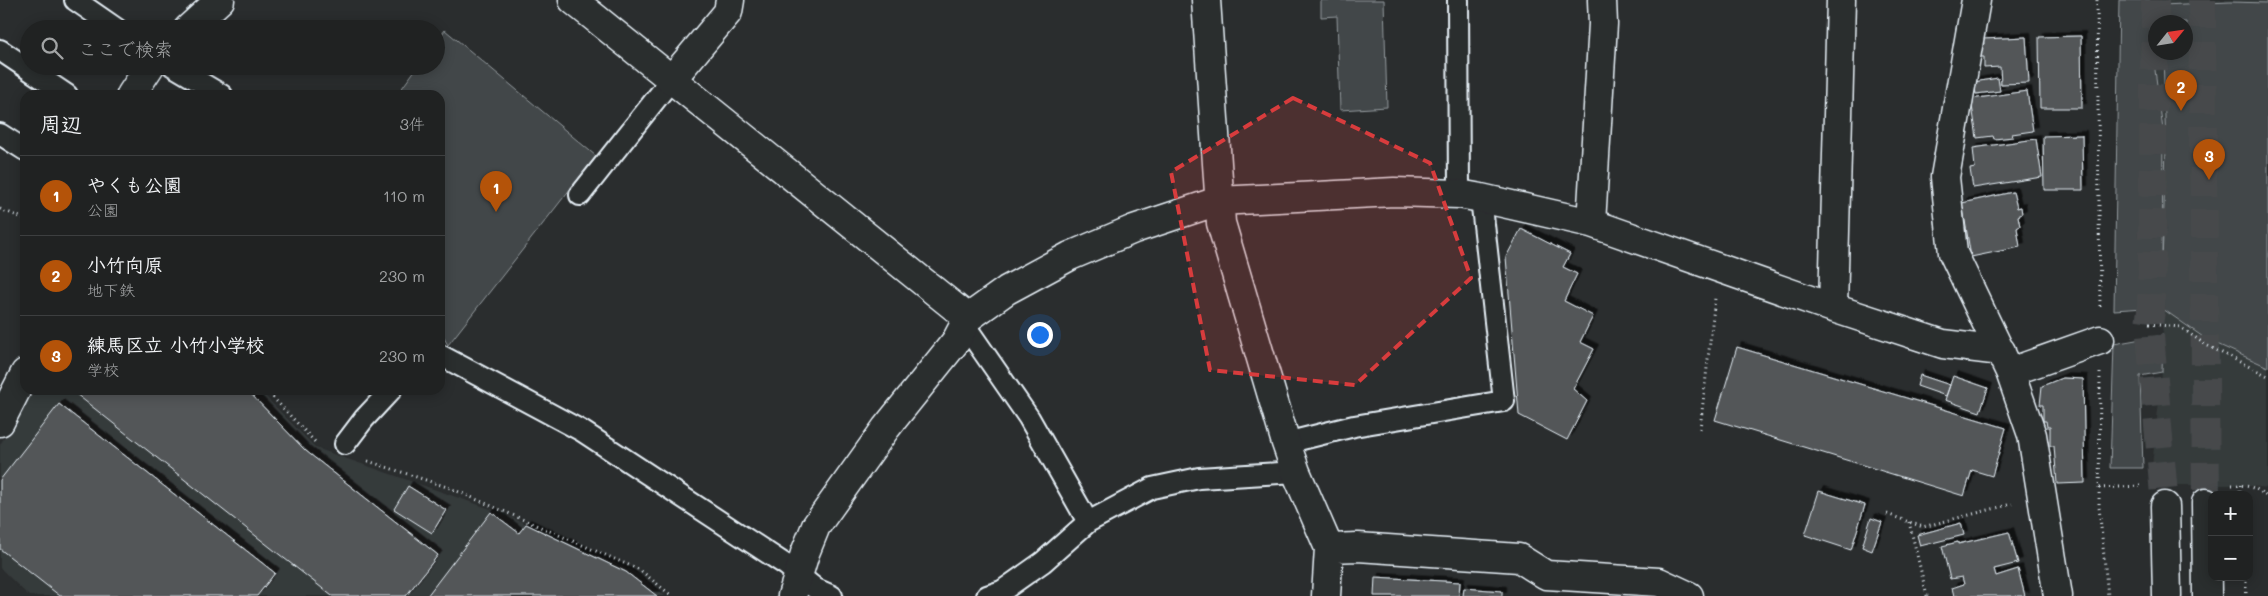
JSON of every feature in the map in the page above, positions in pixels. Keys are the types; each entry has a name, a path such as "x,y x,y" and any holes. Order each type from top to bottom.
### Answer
{"street":[{"path":"198,20 220,0"},
{"path":"573,0 966,321"},
{"path":"671,80 728,12 730,0"},
{"path":"1206,0 1221,223 1286,443 1296,472 1329,548 1326,596"},
{"path":"1592,223 1603,24 1602,0"},
{"path":"1832,308 1841,0"},
{"path":"1976,0 1945,177 1953,253 2005,362 2032,435 2058,596"},
{"path":"134,90 144,75"},
{"path":"795,586 816,526 886,428 956,341 966,321 1007,290 1070,256 1134,229 1218,200 1394,192 1470,196 1592,223 1832,308 2005,362 2100,340"},
{"path":"0,422 20,383"},
{"path":"2206,503 2207,596"},
{"path":"2165,506 2167,596"},
{"path":"1329,548 1358,547 1519,558 1546,576 1659,582 1689,596"}],"lane":[{"path":"75,0 104,20"},
{"path":"1286,443 1354,426 1504,401 1470,196 1458,0"},
{"path":"0,50 20,63"},
{"path":"37,75 60,90"},
{"path":"189,75 214,90"},
{"path":"580,195 671,80"},
{"path":"0,134 20,147"},
{"path":"966,321 1029,418 1088,522"},
{"path":"445,358 582,431 786,565 795,586 816,589 832,596"},
{"path":"345,444 364,419 386,395"},
{"path":"987,596 1002,591 1043,562 1088,522 1152,488 1200,478 1296,472"}],"path":[{"path":"2097,0 2100,507 2108,596"},
{"path":"0,208 20,217"},
{"path":"1700,429 1716,289"},
{"path":"2149,324 2180,327 2206,345 2268,376"},
{"path":"271,395 316,443 325,446"},
{"path":"360,458 450,488 640,570 672,596"},
{"path":"2240,485 2240,491"},
{"path":"1888,514 1923,527 2014,503"},
{"path":"1909,522 1927,596"},
{"path":"2246,581 2246,596"}],"highlighted area":[{"path":"1293,98 1430,163 1471,278 1355,385 1210,370 1171,172"}],"shaded area":[{"path":"1321,0 1384,0 1387,107 1340,110 1337,16 1321,17"},
{"path":"2119,0 2150,0 2148,60 2154,60 2163,130 2162,263 2166,149 2163,60 2193,60 2193,15 2162,15 2162,5 2230,2 2268,3 2268,367 2206,339 2160,307 2114,310"},
{"path":"2150,0 2268,0 2268,488 2240,485 2150,485 2162,372 2163,335 2160,307 2151,311 2150,60 2193,60 2193,15 2150,15"},
{"path":"445,30 596,156 448,345 445,340 445,90 401,90 411,75 445,75"},
{"path":"2163,335 2162,372 2140,376 2143,468 2110,468 2114,344"},
{"path":"28,395 264,395 316,448 499,512 637,573 665,596 29,596 0,568 0,445"}],"building":[{"path":"2081,36 2082,108 2040,108 2039,37"},
{"path":"2026,37 2029,83 2001,84 2000,67 1984,68 1984,57 1979,57 1979,44 1984,44 1983,39"},
{"path":"1998,78 2000,91 1976,94 1974,82"},
{"path":"2027,91 2033,131 2012,134 2013,137 1994,139 1993,136 1977,138 1971,99"},
{"path":"2082,135 2083,190 2044,190 2043,136"},
{"path":"2036,139 2042,177 1973,188 1970,169 1975,168 1973,148"},
{"path":"2013,192 2017,208 2021,207 2022,214 2018,216 2020,226 2017,228 2020,247 1971,257 1962,203"},
{"path":"1521,229 1570,254 1563,267 1577,274 1564,301 1593,316 1580,342 1594,349 1573,389 1587,401 1567,440 1519,415 1506,257"},
{"path":"1737,347 2006,428 1992,476 1972,470 1964,496 1715,420"},
{"path":"1920,375 1950,385 1946,396 1917,386"},
{"path":"1953,376 1988,388 1980,412 1945,400"},
{"path":"2062,378 2083,379 2085,483 2057,484 2054,446 2050,446 2050,427 2047,427 2046,421 2043,421 2043,405 2040,405 2042,386"},
{"path":"77,395 252,395 306,451 438,555 406,596 332,596"},
{"path":"59,404 275,573 257,596 60,596 0,549 0,480"},
{"path":"408,486 446,510 432,533 394,509"},
{"path":"1819,491 1865,505 1851,550 1805,535"},
{"path":"491,512 519,533 526,524 626,572 657,596 427,596"},
{"path":"1871,518 1882,522 1872,551 1862,547"},
{"path":"1961,523 1964,535 1920,546 1917,535"},
{"path":"2009,532 2018,563 1994,569 1996,576 2018,569 2025,596 1954,596 1952,588 1964,584 1962,577 1950,579 1942,546"},
{"path":"1375,577 1460,582 1459,596 1374,596"},
{"path":"1464,588 1502,591 1502,596 1463,596"}],"tunnel":[{"path":"2155,0 2151,311 2149,324 2165,506"},
{"path":"2202,0 2206,503"}],"place":[{"name":"小竹向原","path":"2181,111"},
{"name":"練馬区立 小竹小学校","path":"2209,180"},
{"name":"やくも公園","path":"496,212"}]}
